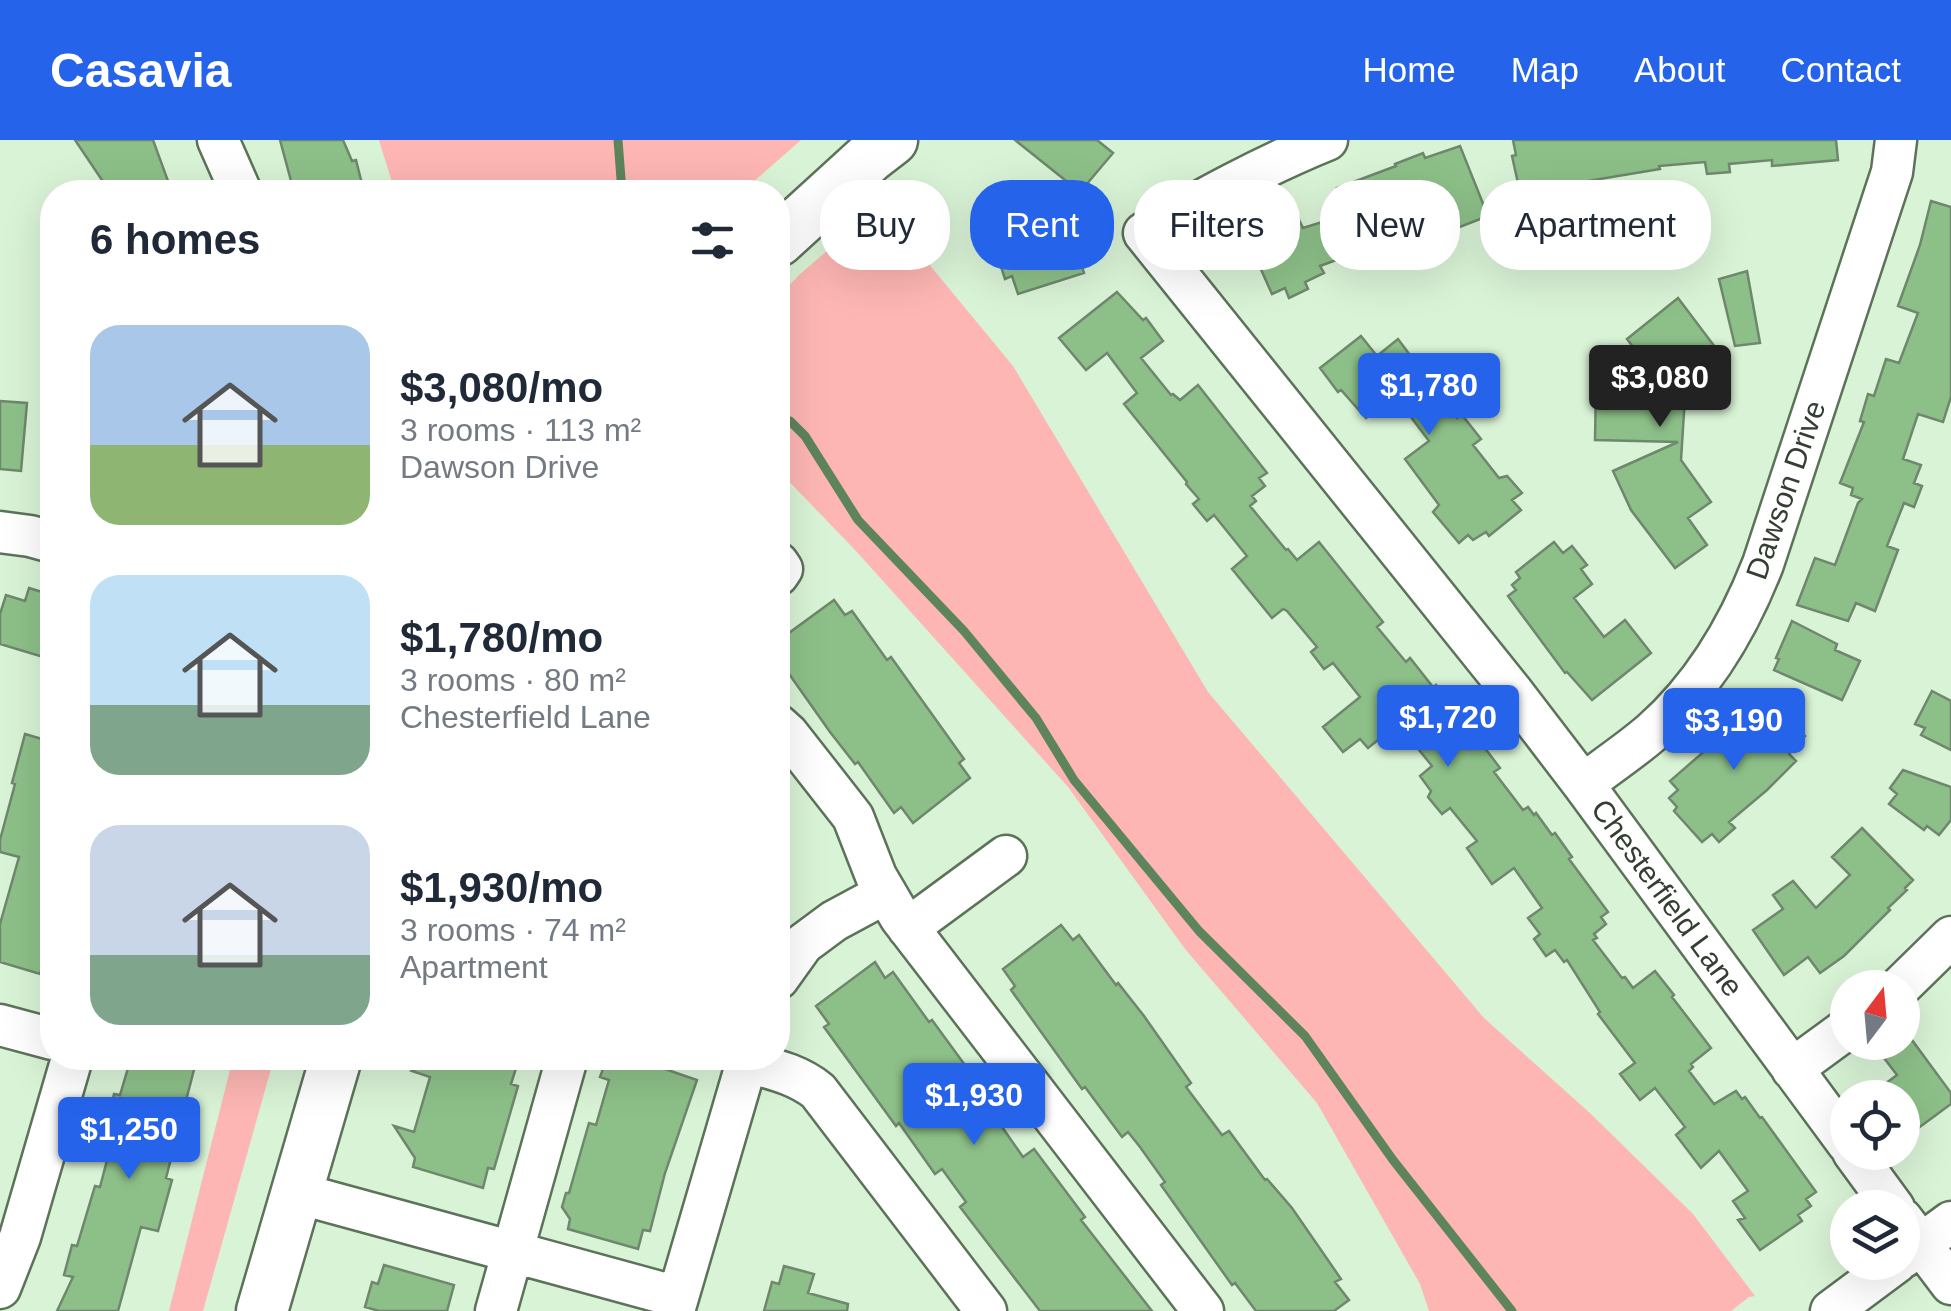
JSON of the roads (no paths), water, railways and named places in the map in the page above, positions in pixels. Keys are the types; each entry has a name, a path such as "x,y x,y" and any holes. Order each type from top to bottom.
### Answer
{"main road":[{"path":"790,230 892,140"},
{"path":"262,1311 333,1070"}],"street":[{"path":"218,140 236,180"},
{"name":"Chesterfield Lane","path":"1326,140 1206,197 1144,233 1511,690 1830,1120"},
{"name":"Dawson Drive","path":"1583,784 1652,732 1690,694 1721,652 1747,606 1892,172 1896,140"},
{"path":"0,532 40,539"},
{"path":"790,737 853,817 876,876 908,928 1202,1311"},
{"path":"908,928 1006,856"},
{"path":"790,962 802,944 886,892"},
{"path":"1917,970 1951,937"},
{"path":"0,1025 40,1036"},
{"path":"1792,1069 1830,1041"},
{"path":"0,1288 20,1237 69,1070"},
{"path":"496,1311 564,1070"},
{"path":"297,1193 513,1252 676,1304 744,1070"},
{"path":"779,1070 806,1081 818,1091 986,1311"},
{"path":"1920,1247 1951,1284"},
{"path":"1832,1311 1869,1280"}],"waterway":[{"path":"618,140 621,180"},
{"path":"790,421 805,436 858,520 964,631 1036,718 1074,780 1199,931 1305,1036 1393,1160 1512,1311"}]}
